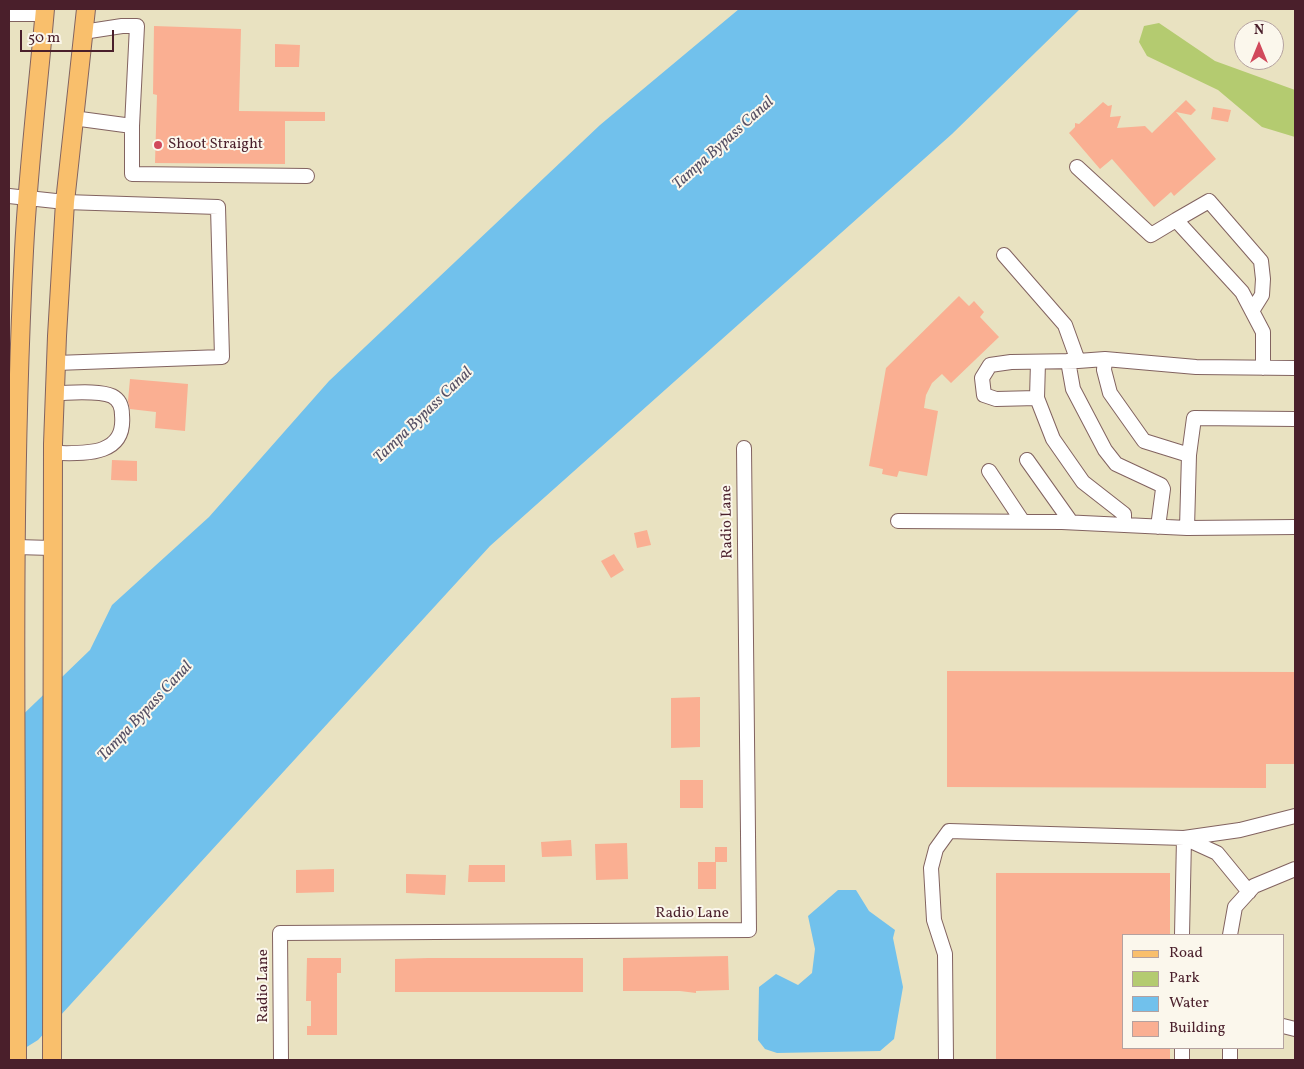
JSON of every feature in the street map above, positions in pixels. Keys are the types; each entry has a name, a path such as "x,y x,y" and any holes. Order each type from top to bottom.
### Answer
{"main road":[{"path":"52,1054 53,453 65,202 86,9"},
{"path":"16,1060 16,693 12,551 27,198 45,11"}],"street":[{"path":"9,14 45,11"},
{"path":"83,32 122,26 138,26 132,126 132,174 307,176"},
{"path":"73,118 132,126"},
{"path":"1077,167 1151,235 1208,200 1260,261 1263,279 1262,295 1252,311"},
{"path":"9,196 65,202 218,207 222,357 56,363"},
{"path":"1176,220 1242,292 1263,332 1263,368"},
{"path":"1004,255 1064,324 1073,361 1073,389 1105,450 1116,464 1161,485 1163,489 1158,527"},
{"path":"1105,359 1104,370 1110,393 1144,441 1189,455"},
{"path":"1037,398 996,399 984,395 982,378 990,365 1011,362 1105,359 1196,367 1295,368"},
{"path":"1038,362 1037,398 1053,439 1083,482 1124,514 1124,525"},
{"path":"53,453 90,453 108,448 116,440 120,432 123,418 121,404 113,396 55,393"},
{"path":"1187,528 1189,455 1194,418 1295,419"},
{"name":"Radio Lane","path":"281,1060 280,933 749,930 744,448"},
{"path":"1027,460 1071,522"},
{"path":"989,471 1023,522"},
{"path":"898,521 1071,522 1187,528 1295,527"},
{"path":"12,551 52,548"},
{"path":"946,1060 945,954 934,920 932,868 936,850 949,831 1184,838 1240,830 1295,816"},
{"path":"1184,838 1217,853 1249,892"},
{"path":"1182,934 1184,838"},
{"path":"1230,934 1235,907 1254,886 1295,869"}],"green space":[{"path":"1159,23 1215,61 1234,68 1234,70 1240,70 1295,90 1295,137 1262,127 1218,90 1147,56 1139,42 1144,26"}],"water":[{"name":"Tampa Bypass Canal","path":"739,9 1080,9 952,134 490,546 38,1040 9,1058 9,728 90,650 112,605 209,517 329,381 600,125"},
{"path":"838,890 856,890 869,911 895,930 893,938 903,987 894,1039 880,1051 777,1053 765,1049 758,1040 759,987 776,974 798,985 812,973 815,949 808,916"}],"building":[{"path":"154,26 241,29 239,111 325,112 325,121 285,121 285,164 155,163 157,95 153,94"},
{"path":"275,44 300,45 299,67 275,67"},
{"path":"1186,100 1196,110 1191,115 1176,112 1216,159 1174,196 1171,192 1154,207 1112,159 1100,169 1069,133 1075,127 1075,123 1079,124 1103,102 1108,106 1112,105 1110,117 1121,116 1117,128 1145,126 1152,133"},
{"path":"1213,107 1231,110 1228,122 1211,119"},
{"path":"959,296 969,306 974,301 984,312 980,317 999,337 951,383 942,374 932,383 926,395 924,408 938,411 927,476 899,471 897,477 882,474 883,469 869,466 886,368"},
{"path":"130,379 188,384 185,431 155,428 156,412 130,409 128,401"},
{"path":"112,460 137,461 137,481 111,480"},
{"path":"647,530 651,545 637,548 634,533"},
{"path":"614,554 624,570 611,578 601,561"},
{"path":"947,671 1295,672 1295,764 1266,764 1266,788 947,787"},
{"path":"700,697 700,747 671,748 671,698"},
{"path":"680,780 703,780 703,808 680,808"},
{"path":"571,840 572,856 542,857 541,842"},
{"path":"627,843 628,879 596,880 595,844"},
{"path":"715,847 727,847 727,862 715,862"},
{"path":"698,862 716,862 716,889 698,889"},
{"path":"469,865 505,865 505,882 468,882"},
{"path":"334,869 334,892 296,893 296,870"},
{"path":"996,873 1170,873 1170,934 1122,934 1122,1049 1170,1049 1170,1060 996,1060"},
{"path":"406,874 446,875 445,895 406,893"},
{"path":"728,956 729,990 696,991 696,993 680,991 623,991 623,958"},
{"path":"307,958 341,958 341,973 337,973 337,1035 307,1035 307,1026 311,1026 311,1001 306,1001"},
{"path":"583,958 583,992 395,992 395,959"}],"place":[{"name":"Shoot Straight","path":"158,145"}]}
